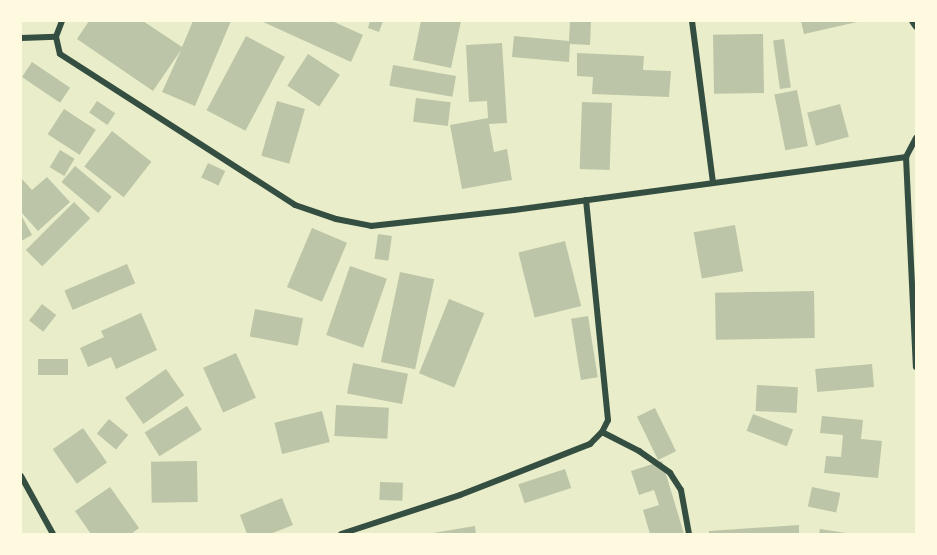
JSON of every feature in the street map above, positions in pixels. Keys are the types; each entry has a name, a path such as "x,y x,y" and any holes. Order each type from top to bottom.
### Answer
{"street":[{"path":"62,21 56,38 60,54 295,205 336,219 371,226 906,157"},
{"path":"692,21 713,183"},
{"path":"912,21 916,27"},
{"path":"21,38 56,38"},
{"path":"916,138 906,157 916,367"},
{"path":"341,534 471,491 590,444 602,432 609,420 586,200"},
{"path":"602,432 639,451 670,473 681,490 689,534"},
{"path":"21,476 53,534"}],"building":[{"path":"89,21 143,21 182,47 193,21 231,21 195,106 162,92 181,50 153,91 77,39"},
{"path":"261,21 332,21 363,35 351,62"},
{"path":"370,21 383,21 379,32 368,28"},
{"path":"421,21 461,21 451,68 413,60"},
{"path":"570,21 591,21 590,45 570,44 569,62 512,57 514,36 569,41"},
{"path":"801,21 857,21 857,22 804,34"},
{"path":"763,34 764,93 714,94 713,35"},
{"path":"246,36 285,57 245,131 207,110"},
{"path":"784,39 791,88 780,89 773,41"},
{"path":"502,43 507,123 489,124 494,152 507,149 512,180 462,189 450,125 488,118 487,101 469,102 466,45"},
{"path":"577,53 644,56 643,70 671,71 669,97 592,94 593,77 577,76"},
{"path":"308,54 340,75 319,107 287,86"},
{"path":"32,62 70,88 60,103 22,77"},
{"path":"393,65 456,76 452,97 389,86"},
{"path":"797,90 808,146 785,150 774,94"},
{"path":"416,98 451,102 448,126 413,122"},
{"path":"97,101 115,113 107,125 89,113"},
{"path":"277,101 305,109 289,164 261,156"},
{"path":"582,102 612,103 610,170 580,169"},
{"path":"840,104 849,137 816,146 807,113"},
{"path":"64,109 96,130 80,155 48,134"},
{"path":"112,131 151,162 124,197 84,166"},
{"path":"60,150 75,159 64,176 50,167"},
{"path":"208,163 225,171 218,186 201,178"},
{"path":"75,166 112,197 98,213 62,182"},
{"path":"47,177 70,202 38,231 21,212 21,178 32,190"},
{"path":"74,202 90,218 42,266 26,250"},
{"path":"21,215 32,235 21,241"},
{"path":"735,225 743,271 702,279 694,232"},
{"path":"312,228 347,243 322,302 287,287"},
{"path":"378,234 392,236 388,261 375,259"},
{"path":"565,241 581,306 535,318 518,253"},
{"path":"127,264 135,283 73,310 64,291"},
{"path":"350,266 387,279 363,348 326,335"},
{"path":"400,272 434,279 415,369 381,362"},
{"path":"814,291 815,338 716,340 715,293"},
{"path":"449,299 484,313 454,387 419,373"},
{"path":"42,304 56,315 43,332 29,321"},
{"path":"255,309 303,318 298,346 250,336"},
{"path":"141,313 157,350 116,369 111,357 88,367 80,348 104,337 101,331"},
{"path":"588,316 598,377 581,380 571,319"},
{"path":"236,353 256,398 223,412 203,368"},
{"path":"38,359 68,359 68,375 38,375"},
{"path":"353,363 408,374 402,404 347,393"},
{"path":"872,364 874,387 817,392 815,369"},
{"path":"166,369 184,395 143,424 125,398"},
{"path":"757,385 798,387 797,413 756,411"},
{"path":"336,405 389,408 387,439 334,436"},
{"path":"187,406 202,430 159,456 145,432"},
{"path":"655,408 676,451 658,460 637,417"},
{"path":"322,411 330,442 282,454 274,423"},
{"path":"753,414 793,429 787,446 747,431"},
{"path":"822,416 863,420 861,439 882,441 878,478 824,473 826,456 841,457 843,435 820,433"},
{"path":"109,419 128,435 116,450 97,434"},
{"path":"83,428 107,462 77,484 53,449"},
{"path":"197,461 198,502 152,503 151,462"},
{"path":"662,461 684,534 650,534 643,510 659,505 654,490 639,495 631,471"},
{"path":"565,469 571,488 525,503 518,484"},
{"path":"380,482 403,483 402,501 379,500"},
{"path":"110,487 139,528 131,534 91,534 75,511"},
{"path":"812,487 840,493 836,513 808,507"},
{"path":"282,498 293,525 270,534 247,534 240,515"},
{"path":"799,525 799,534 709,534 709,531"},
{"path":"475,526 476,534 433,534 433,533"},
{"path":"820,529 846,533 846,534 819,534"}]}
